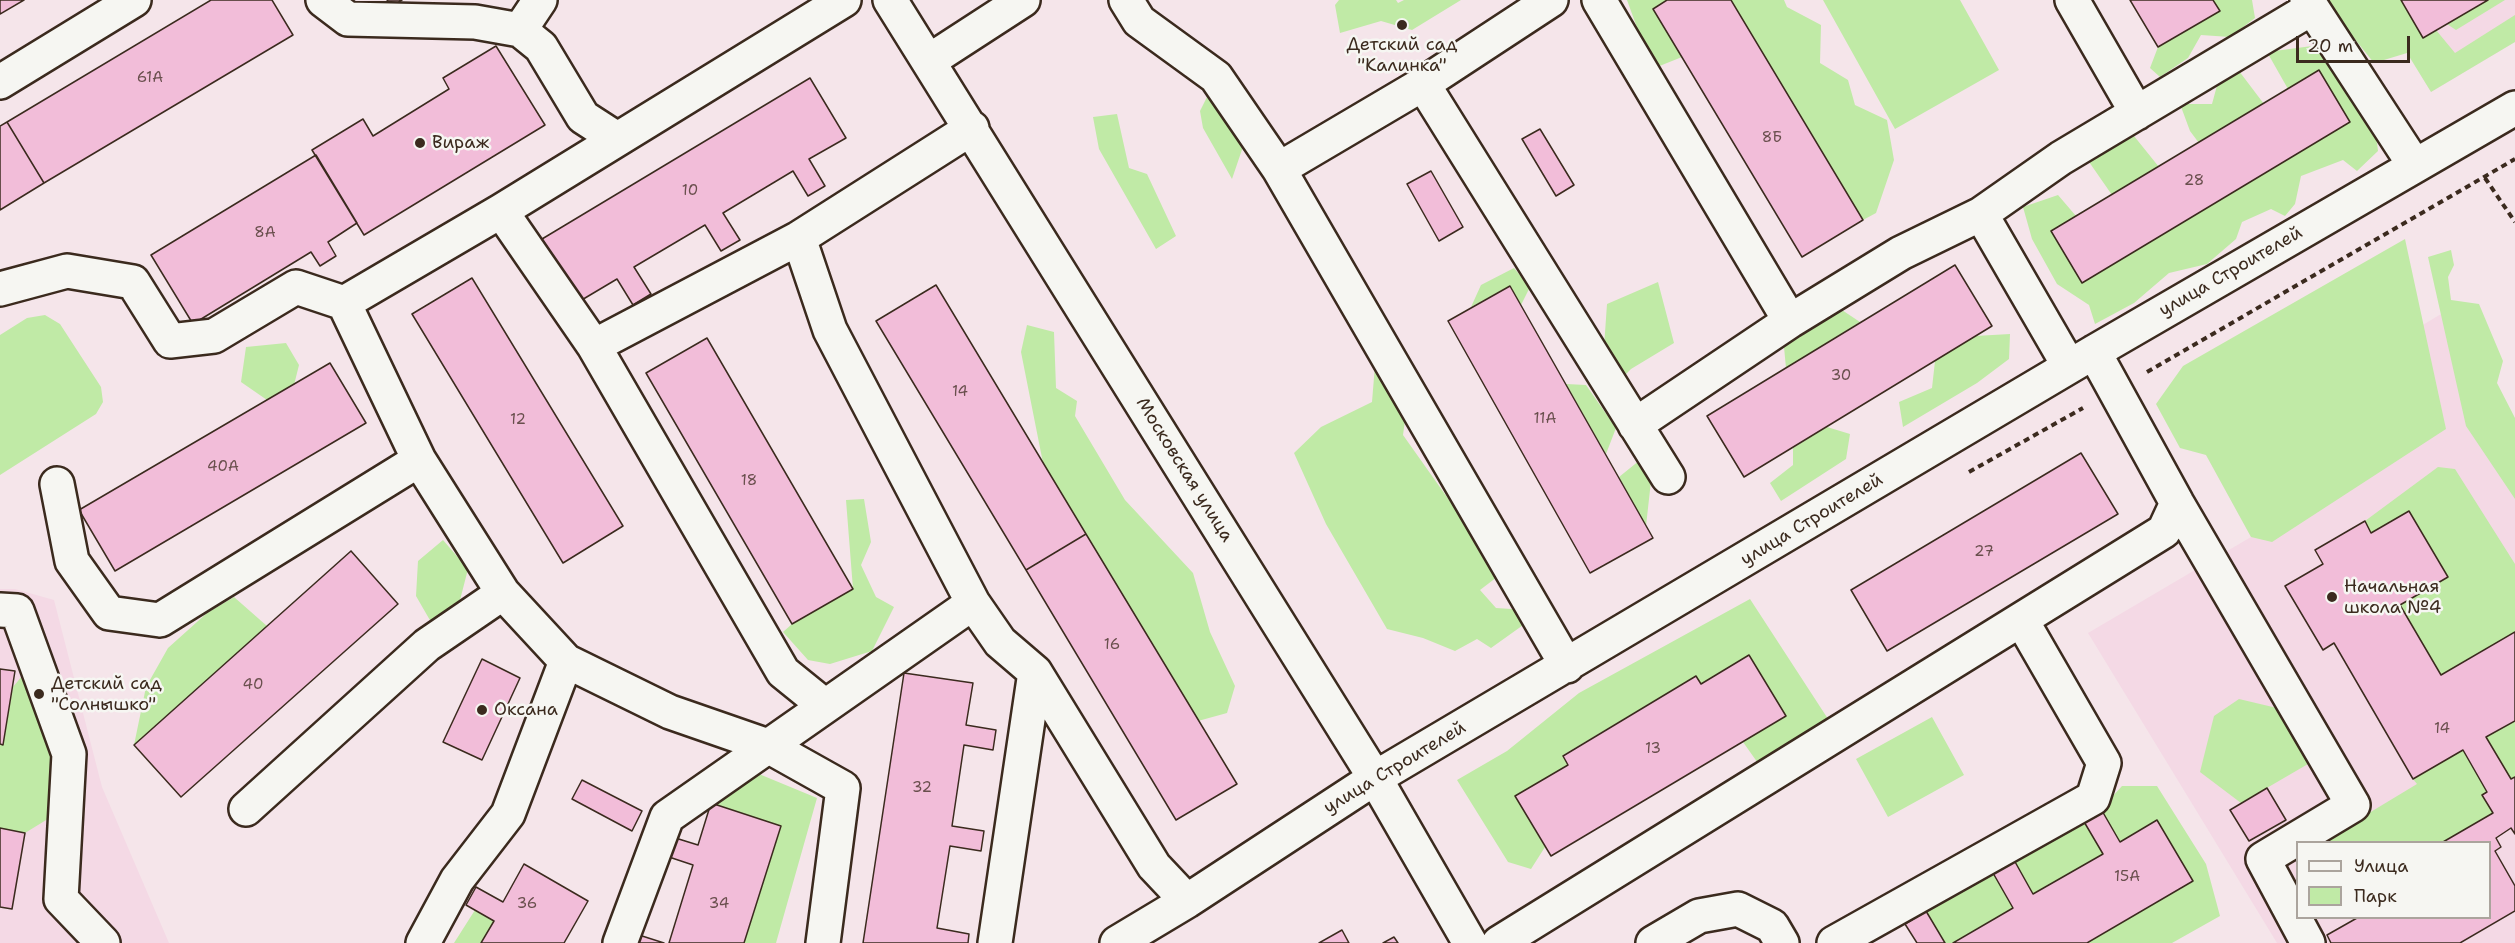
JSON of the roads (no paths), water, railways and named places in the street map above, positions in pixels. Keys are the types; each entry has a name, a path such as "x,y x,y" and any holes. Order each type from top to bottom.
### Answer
{"street":[{"path":"0,82 134,0"},
{"path":"323,0 348,19 476,22 520,30 541,47 583,117 617,140"},
{"path":"520,30 540,0"},
{"path":"344,303 501,211 844,0"},
{"name":"Московская улица","path":"890,0 972,128 1375,778 1470,943"},
{"path":"929,61 1023,0"},
{"path":"1126,0 1139,21 1216,77 1279,169 1567,666"},
{"path":"1279,169 1423,84 1509,11 1551,0"},
{"path":"1599,0 1790,321"},
{"path":"2072,0 2136,113"},
{"path":"1635,425 1790,321 1900,253 1981,214 2061,158 2310,4 2415,166"},
{"path":"1423,84 1668,477"},
{"name":"улица Строителей","path":"1118,943 1187,901 1375,778 2082,359 2515,108"},
{"path":"594,346 799,238 972,128"},
{"path":"501,211 594,346 783,672 825,706"},
{"path":"1981,214 2082,359 2177,503 2354,805 2263,859 2308,943"},
{"path":"799,238 830,330 974,603 1000,642 1035,672 1154,866 1187,901"},
{"path":"0,290 67,271 133,282 170,341 214,336 296,288 344,303 419,460 503,593 566,661 670,712 768,746 843,788 823,943"},
{"path":"57,484 72,561 109,613 160,620 419,460"},
{"path":"1498,943 2022,621 2164,531 2177,503"},
{"path":"246,809 427,645 503,593"},
{"path":"620,943 667,817 974,603"},
{"path":"0,610 17,611 69,754 61,899 103,943"},
{"path":"1834,943 2093,798 2104,763 2022,621"},
{"path":"423,943 457,880 507,814 566,661"},
{"path":"995,943 1035,672"},
{"path":"1653,943 1699,916 1738,909 1772,926 1782,943"}],"place":[{"name":"Детский сад \"Калинка\"","path":"1402,25"},
{"name":"Вираж","path":"420,143"},
{"name":"Начальная школа №4","path":"2332,597"},
{"name":"Детский сад \"Солнышко\"","path":"39,694"},
{"name":"Оксана","path":"482,710"}]}
